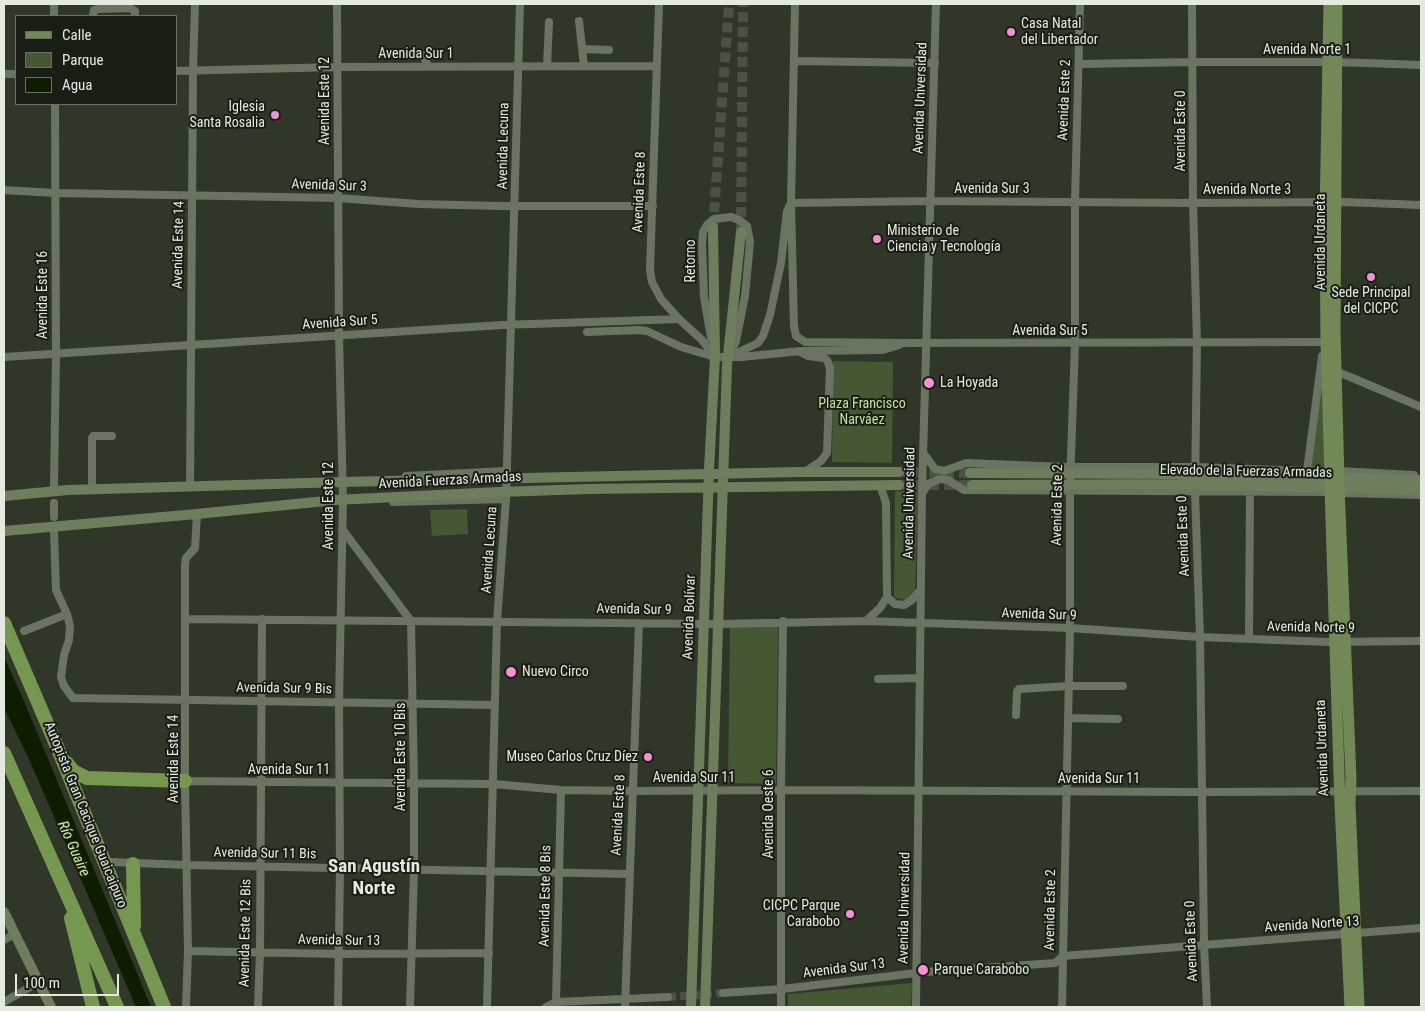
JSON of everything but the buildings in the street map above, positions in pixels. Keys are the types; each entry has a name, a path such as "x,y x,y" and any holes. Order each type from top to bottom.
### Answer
{"highway":[{"name":"Autopista Gran Cacique Guaicaipuro","path":"4,623 164,1007"},
{"path":"58,749 73,771 87,778 185,781"},
{"path":"4,753 118,1007"},
{"path":"134,864 133,921 140,949"},
{"path":"62,881 93,1007"}],"main road":[{"name":"Avenida Urdaneta","path":"1329,4 1332,62 1330,342 1339,642 1351,934 1350,1007"},
{"name":"Avenida Urdaneta","path":"1332,62 1337,4"},
{"name":"Avenida Bolívar","path":"691,1007 708,492 715,357 713,227"},
{"name":"Avenida Bolívar","path":"705,1007 728,357 741,232"},
{"name":"Avenida Urdaneta","path":"1330,342 1336,371 1335,484"},
{"path":"968,468 1070,479"},
{"name":"Avenida Fuerzas Armadas","path":"4,496 68,490 342,482 799,472 899,472"},
{"name":"Elevado de la Fuerzas Armadas","path":"1070,479 1421,480"},
{"path":"968,487 1088,479"},
{"name":"Elevado de la Fuerzas Armadas","path":"1088,479 1183,484 1421,490"},
{"name":"Avenida Fuerzas Armadas","path":"4,531 343,500 499,492 899,485"},
{"path":"4,912 51,1007"},
{"name":"Avenida Urdaneta","path":"1351,934 1359,1007"}],"street":[{"name":"Avenida Este 14","path":"190,487 195,4"},
{"name":"Avenida Este 12","path":"337,4 339,335 343,500 339,702 340,868 338,1007"},
{"name":"Avenida Lecuna","path":"487,1007 490,953 497,621 506,497 520,4"},
{"name":"Avenida Este 8","path":"659,4 650,270 652,282 661,299 702,340 715,357"},
{"path":"728,357 758,343 766,329 781,263 787,211 791,203 795,4"},
{"name":"Avenida Universidad","path":"916,1007 922,499 936,4"},
{"name":"Avenida Este 2","path":"1062,1007 1080,4"},
{"name":"Avenida Este 0","path":"1192,4 1193,203 1197,342 1195,492 1200,637 1204,944 1207,1007"},
{"path":"93,15 94,10 98,9 130,8 135,10 136,15"},
{"path":"579,21 584,66"},
{"path":"547,66 549,22"},
{"path":"583,50 609,50"},
{"path":"402,56 423,55 428,66"},
{"path":"794,61 934,63"},
{"path":"1079,64 1193,62"},
{"name":"Avenida Norte 1","path":"1193,62 1332,62 1421,65"},
{"name":"Avenida Sur 1","path":"178,72 337,67 656,66"},
{"name":"Avenida Este 16","path":"54,485 56,354 55,105"},
{"name":"Avenida Sur 3","path":"4,190 55,193 338,198 418,204 653,206"},
{"name":"Avenida Sur 3","path":"791,203 930,201 1193,203"},
{"name":"Avenida Norte 3","path":"1193,203 1331,202 1421,205"},
{"name":"Avenida Sur 5","path":"791,203 794,326 796,336 805,342 904,344 1330,342"},
{"name":"Retorno","path":"715,357 704,296 702,245 707,225 714,219 722,216 731,216 747,226 750,242 744,296 736,341 728,357"},
{"name":"Avenida Sur 5","path":"4,357 511,325 679,319"},
{"name":"Avenida Sur 5","path":"587,332 647,331 681,347 715,357 801,351 883,350 904,344"},
{"path":"1088,479 1128,468 1196,467 1307,471 1323,348 1330,342"},
{"path":"799,472 806,471 816,465 827,453 831,387 830,368 827,360 808,356 801,351"},
{"path":"1336,371 1421,407"},
{"path":"92,490 92,438 93,436 112,436"},
{"path":"924,453 930,464 939,470 950,469 968,468 1050,465 1070,479 1049,490 968,487 957,484 954,475 957,468 968,468"},
{"path":"342,482 360,478 506,473"},
{"path":"1088,479 1195,492 1250,492 1421,475"},
{"path":"922,499 924,489 928,484 940,479 968,487"},
{"path":"1335,484 1421,495"},
{"path":"866,621 880,608 887,597 886,503 880,485"},
{"path":"1249,639 1250,492"},
{"path":"343,500 354,503 506,497"},
{"path":"54,503 54,518"},
{"name":"Avenida Este 14","path":"186,1007 188,951 185,781 185,564 186,558 195,548 197,514"},
{"path":"342,529 411,621"},
{"path":"24,631 67,614 56,590 54,531"},
{"path":"887,597 895,604 904,605 912,600 922,589"},
{"name":"Avenida Sur 9 Bis","path":"67,614 70,626 69,640 61,677 64,686 73,698 495,705"},
{"name":"Avenida Sur 9","path":"186,619 704,624 784,621 866,621 1070,628 1200,637"},
{"name":"Avenida Este 12 Bis","path":"258,1007 262,619"},
{"name":"Avenida Este 10 Bis","path":"410,1007 414,870 411,621"},
{"name":"Avenida Oeste 6","path":"781,1007 781,790 784,621"},
{"name":"Avenida Este 8","path":"625,1003 639,623"},
{"name":"Avenida Norte 9","path":"1200,637 1339,642 1421,641"},
{"path":"878,679 920,678"},
{"path":"1016,715 1017,691 1019,690 1068,686 1122,686"},
{"path":"1068,718 1118,719"},
{"name":"Avenida Sur 11","path":"185,781 494,784 561,790 633,791 1421,791"},
{"name":"Avenida Este 8 Bis","path":"556,1002 561,790"},
{"name":"Avenida Sur 11 Bis","path":"111,862 187,866 629,874"},
{"name":"Avenida Norte 13","path":"1204,944 1421,928"},
{"path":"4,940 15,934"},
{"name":"Avenida Sur 13","path":"724,993 782,989 916,973 1055,963 1063,956 1204,944"},
{"name":"Avenida Sur 13","path":"188,951 339,954 490,953"},
{"path":"4,1002 40,982"},
{"path":"546,1007 556,1002 625,1003 668,997"}],"green space":[{"name":"Plaza Francisco Narváez","path":"833,361 893,362 892,463 832,462"},
{"path":"1322,386 1326,469 1310,468"},
{"path":"895,491 918,491 915,594 911,599 905,600 894,597"},
{"path":"467,509 468,534 432,536 430,510"},
{"path":"730,627 778,627 776,784 728,783"},
{"name":"Parque Carabobo","path":"912,983 911,1007 788,1007 788,994"}],"water":[{"name":"Río Guaire","path":"4,657 151,1007 136,1007 29,759 4,708"}],"tunnel":[{"path":"713,227 729,4"},
{"path":"741,232 743,4"},
{"path":"899,472 970,473"},
{"path":"899,485 972,485"},
{"path":"668,997 723,993"}],"place":[{"name":"Casa Natal del Libertador","path":"1011,32"},
{"name":"Iglesia Santa Rosalia","path":"275,115"},
{"name":"Ministerio de Ciencia y Tecnología","path":"877,239"},
{"name":"Sede Principal del CICPC","path":"1371,277"},
{"name":"La Hoyada","path":"929,383"},
{"name":"Nuevo Circo","path":"511,672"},
{"name":"Museo Carlos Cruz Díez","path":"648,757"},
{"name":"CICPC Parque Carabobo","path":"850,914"},
{"name":"Parque Carabobo","path":"923,970"}],"district":[{"name":"San Agustín Norte","path":"374,878"}]}
